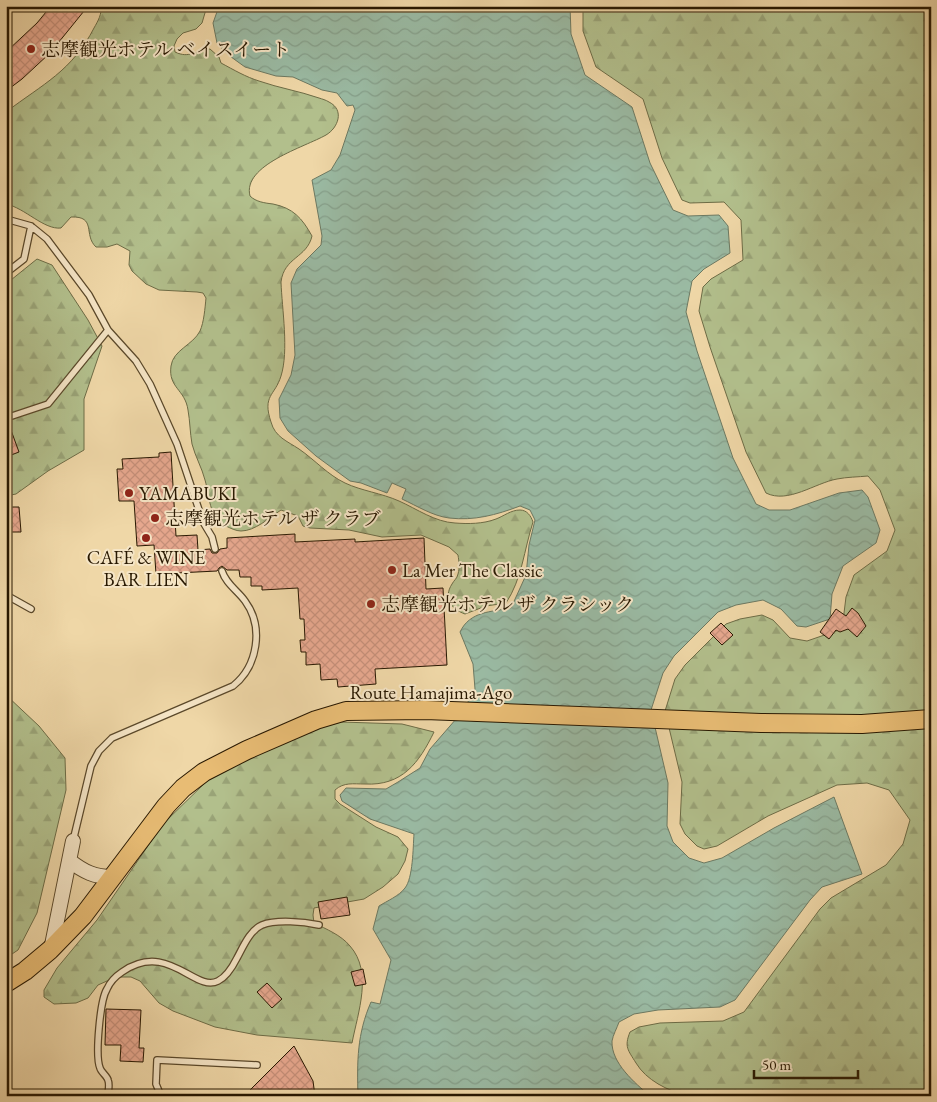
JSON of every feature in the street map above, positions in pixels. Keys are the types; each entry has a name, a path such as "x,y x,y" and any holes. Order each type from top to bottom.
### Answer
{"main road":[{"name":"Route Hamajima-Ago","path":"6,982 25,971 50,950 83,916 166,806 183,788 204,772 247,750 316,720 346,711 425,710 700,722 862,724 931,719"}],"street":[{"path":"50,950 73,841"},
{"path":"70,861 82,870 98,877 112,877"}],"lane":[{"path":"6,219 31,226 47,239 89,295 108,330 136,361 150,384 177,444 203,522 212,537 215,549"},
{"path":"6,273 24,259 31,226"},
{"path":"6,418 48,404 108,330"},
{"path":"73,841 92,766 99,751 112,738 233,686 242,679 248,670 255,652 256,629 254,619 247,603 238,591 225,580 222,570"},
{"path":"6,595 31,609"},
{"path":"108,1096 108,1081 99,1067 98,1037 106,989 119,974 137,964 153,961 170,965 212,984 224,977 250,937 262,925 292,922 319,925"},
{"path":"161,1096 156,1084 157,1060 257,1065"}],"green space":[{"path":"101,6 207,6 202,23 196,29 183,33 177,39 174,46 175,52 185,55 210,49 219,57 221,63 245,75 328,101 334,105 337,110 338,119 330,132 277,158 256,175 250,185 250,196 252,198 291,211 301,219 312,236 305,249 286,267 281,282 285,355 281,376 270,396 268,406 271,422 275,431 282,438 305,453 339,480 392,498 440,520 465,524 476,523 491,521 517,510 527,512 533,522 516,584 506,603 486,606 465,614 452,606 448,594 458,574 458,555 449,547 421,535 382,537 349,530 310,528 303,526 298,516 281,510 257,526 241,531 226,526 216,517 192,444 186,403 184,397 174,384 171,373 171,366 175,356 200,331 206,298 203,293 159,290 146,284 132,271 129,265 130,251 117,244 107,247 96,247 92,242 87,223 84,220 71,217 61,228 55,228 6,204 6,112 56,76 76,55 97,23"},
{"path":"583,6 931,6 931,1096 692,1096 672,1091 651,1080 640,1069 628,1048 627,1041 630,1032 639,1027 660,1023 723,1021 744,1012 820,909 831,898 886,865 903,844 910,820 889,790 867,783 837,785 768,816 717,846 704,849 697,846 685,834 680,824 682,782 665,711 675,679 685,665 726,624 740,619 762,615 773,620 790,638 807,641 842,629 846,597 854,575 887,551 895,530 880,490 868,476 837,479 801,492 783,496 774,496 766,493 746,452 699,311 703,287 711,279 743,260 741,220 724,202 690,203 682,200 662,158 643,99 596,67 583,31"},
{"path":"37,259 52,265 88,320 102,346 84,399 84,450 48,471 16,494 6,496 6,284"},
{"path":"6,695 39,726 65,758 66,790 37,913 18,950 6,958"},
{"path":"341,722 402,724 434,732 415,763 399,777 378,784 345,785 335,790 335,799 340,804 376,827 398,837 408,849 405,861 398,874 383,887 364,899 314,908 314,923 346,942 357,956 361,968 362,993 352,1043 257,1035 215,1027 173,1011 159,1003 140,981 131,977 116,977 98,985 88,998 76,1003 54,1004 44,997 44,990 57,968 97,920 163,824 211,777 284,738"}],"water":[{"path":"223,6 570,6 571,34 585,75 632,107 650,163 673,210 688,216 719,215 728,226 730,253 704,269 692,281 686,312 733,458 756,504 769,510 790,510 839,493 862,490 868,497 880,530 876,543 843,566 832,594 830,619 806,627 797,626 781,609 763,600 736,605 718,612 674,656 663,673 651,710 668,783 667,826 673,842 689,858 704,863 722,858 834,797 862,874 822,887 810,900 735,1000 720,1007 658,1010 634,1014 619,1022 612,1041 615,1057 625,1072 650,1096 358,1096 360,1037 371,1002 380,1004 391,960 373,929 379,906 400,893 408,883 414,834 370,819 342,801 340,795 346,788 386,789 420,768 430,749 463,711 475,689 473,664 460,632 464,625 475,616 511,608 526,575 529,545 535,520 530,510 520,506 494,515 476,518 458,519 443,517 402,499 406,489 392,483 387,493 350,481 316,456 288,431 280,418 279,399 291,375 295,355 291,283 297,269 321,245 322,236 312,180 331,170 340,155 355,110 353,105 347,106 337,93 322,90 293,77 276,76 245,67 227,54 217,43 213,23 218,9"}],"building":[{"name":"志摩観光ホテル ベイスイート","path":"51,6 71,6 84,11 50,53 6,91 6,52 37,23"},
{"path":"8,422 19,452 6,457 6,423"},
{"name":"志摩観光ホテル ザ クラシック","path":"171,452 176,536 197,535 198,550 210,549 212,553 217,553 220,549 227,548 227,538 295,534 295,542 355,539 355,542 424,538 426,589 443,588 447,665 375,669 376,684 338,687 337,679 321,680 320,664 306,665 306,652 301,652 300,640 305,640 304,619 300,619 298,588 262,590 262,586 251,586 251,577 240,577 239,570 227,570 222,566 217,571 156,574 154,545 137,546 134,501 119,501 117,469 123,469 122,459 159,457 159,453"},
{"path":"6,507 19,507 21,532 6,532"},
{"path":"852,608 858,613 866,626 857,637 848,629 840,632 836,630 829,639 820,632 836,609 846,616"},
{"path":"721,623 733,635 722,645 710,633"},
{"path":"347,897 350,915 321,919 318,902"},
{"path":"363,969 366,984 355,986 351,972"},
{"path":"267,983 282,999 272,1008 257,992"},
{"path":"106,1009 141,1010 139,1048 144,1048 143,1062 120,1061 121,1045 105,1045"},
{"path":"294,1046 313,1081 315,1096 244,1096"}],"place":[{"name":"志摩観光ホテル ベイスイート","path":"31,49"},
{"name":"YAMABUKI","path":"129,493"},
{"name":"志摩観光ホテル ザ クラブ","path":"155,518"},
{"name":"CAFÉ & WINE BAR LIEN","path":"146,538"},
{"name":"La Mer The Classic","path":"392,570"},
{"name":"志摩観光ホテル ザ クラシック","path":"371,604"}]}
